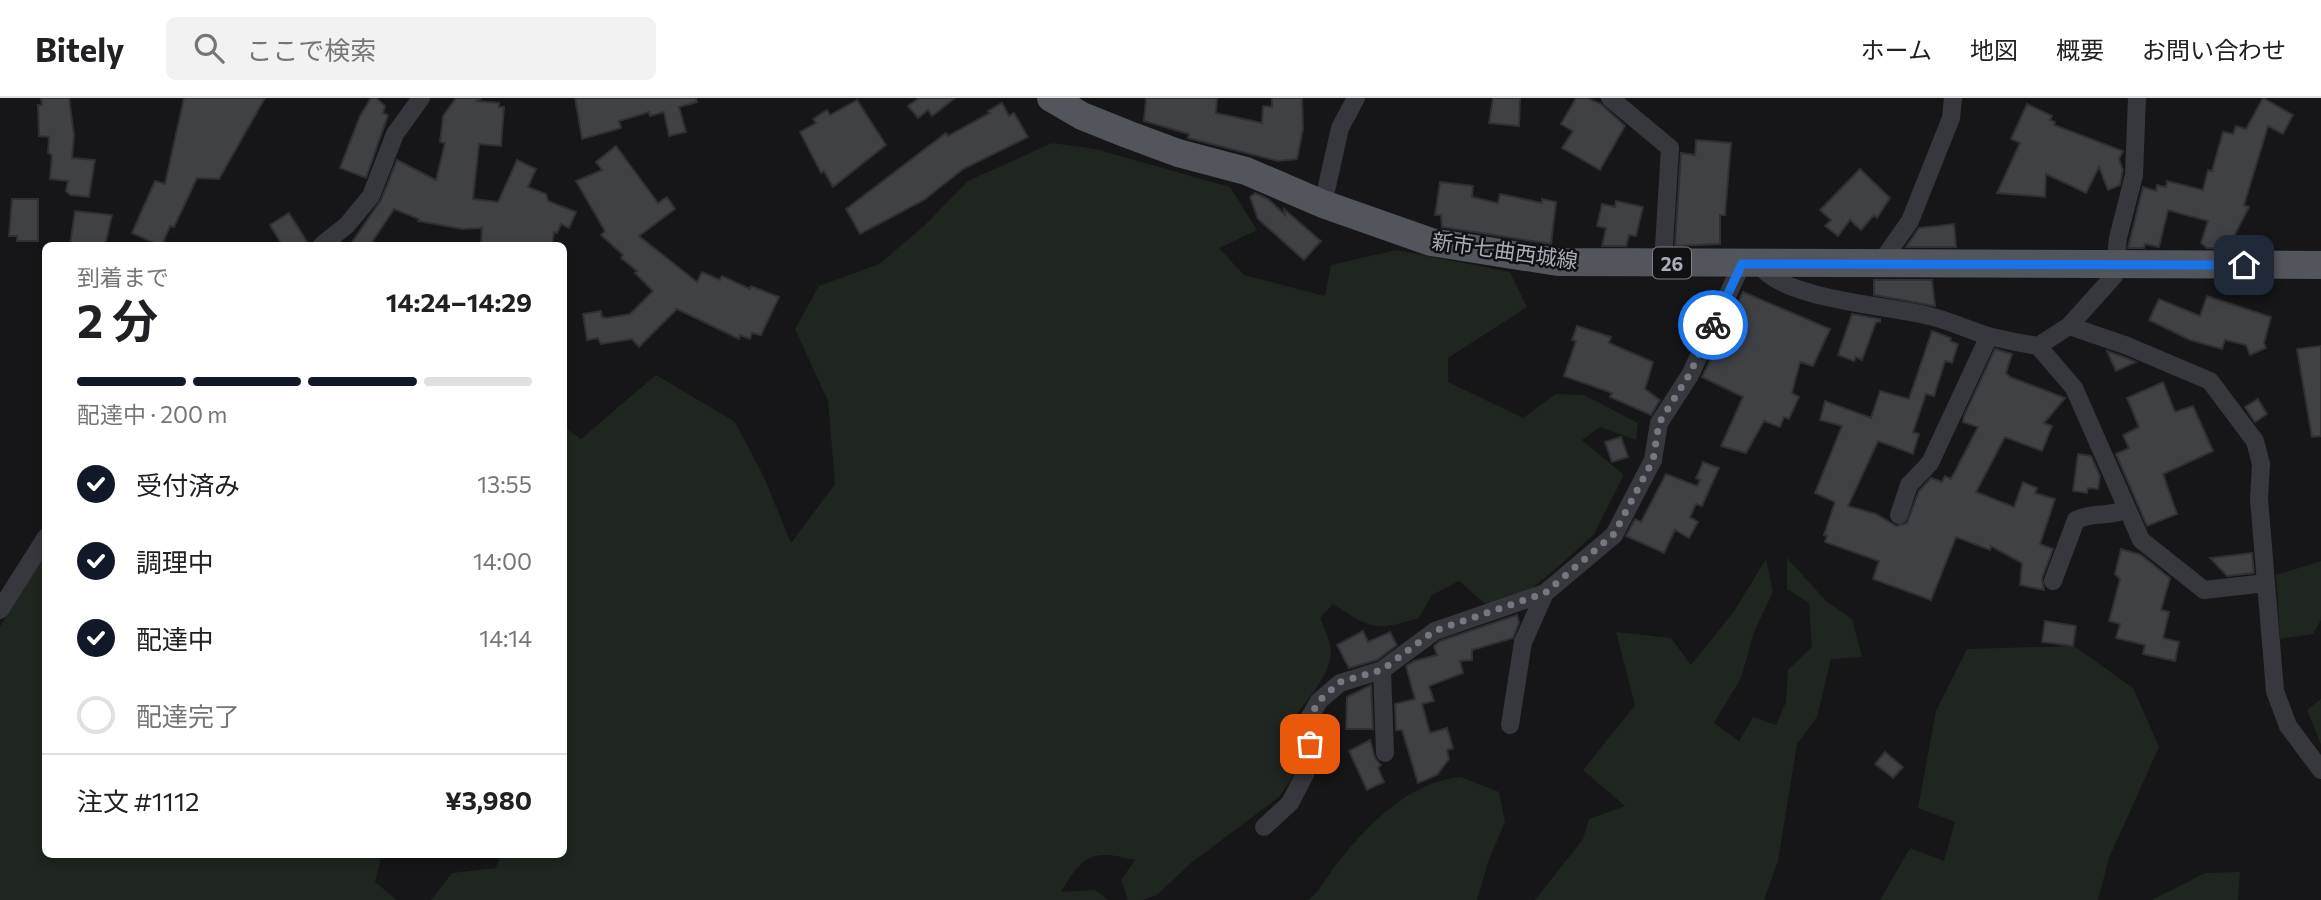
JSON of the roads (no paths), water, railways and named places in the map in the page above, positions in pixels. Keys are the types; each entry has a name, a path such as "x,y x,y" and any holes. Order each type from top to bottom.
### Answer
{"main road":[{"name":"新市七曲西城線","path":"1051,98 1104,125 1178,153 1246,171 1323,204 1431,242 1558,262 1751,265 2321,265"}],"street":[{"path":"327,242 347,225 370,196 395,134 421,98"},
{"path":"1323,204 1340,128 1356,98"},
{"path":"1610,98 1670,148 1663,263"},
{"path":"1879,265 1910,221 1951,118 1953,98"},
{"path":"2038,346 2069,326 2114,276 2113,266 2134,175 2137,98"},
{"path":"1264,827 1290,803 1305,774 1310,744 1307,722 1319,701 1340,682 1382,670 1434,631 1545,593 1614,534 1653,460 1659,423 1751,265 1812,293 1851,303 1929,316 1989,336 2038,346 2074,388 2141,540 2204,590 2266,583"},
{"path":"2069,326 2125,345 2210,381 2255,441 2261,464 2259,499 2275,691 2288,726 2321,770"},
{"path":"1899,515 1909,485 1930,463 1989,336"},
{"path":"2053,581 2076,520 2090,513 2112,516 2127,509"},
{"path":"0,610 42,543"},
{"path":"1510,726 1523,642 1545,593"},
{"path":"1382,670 1385,753"}]}
